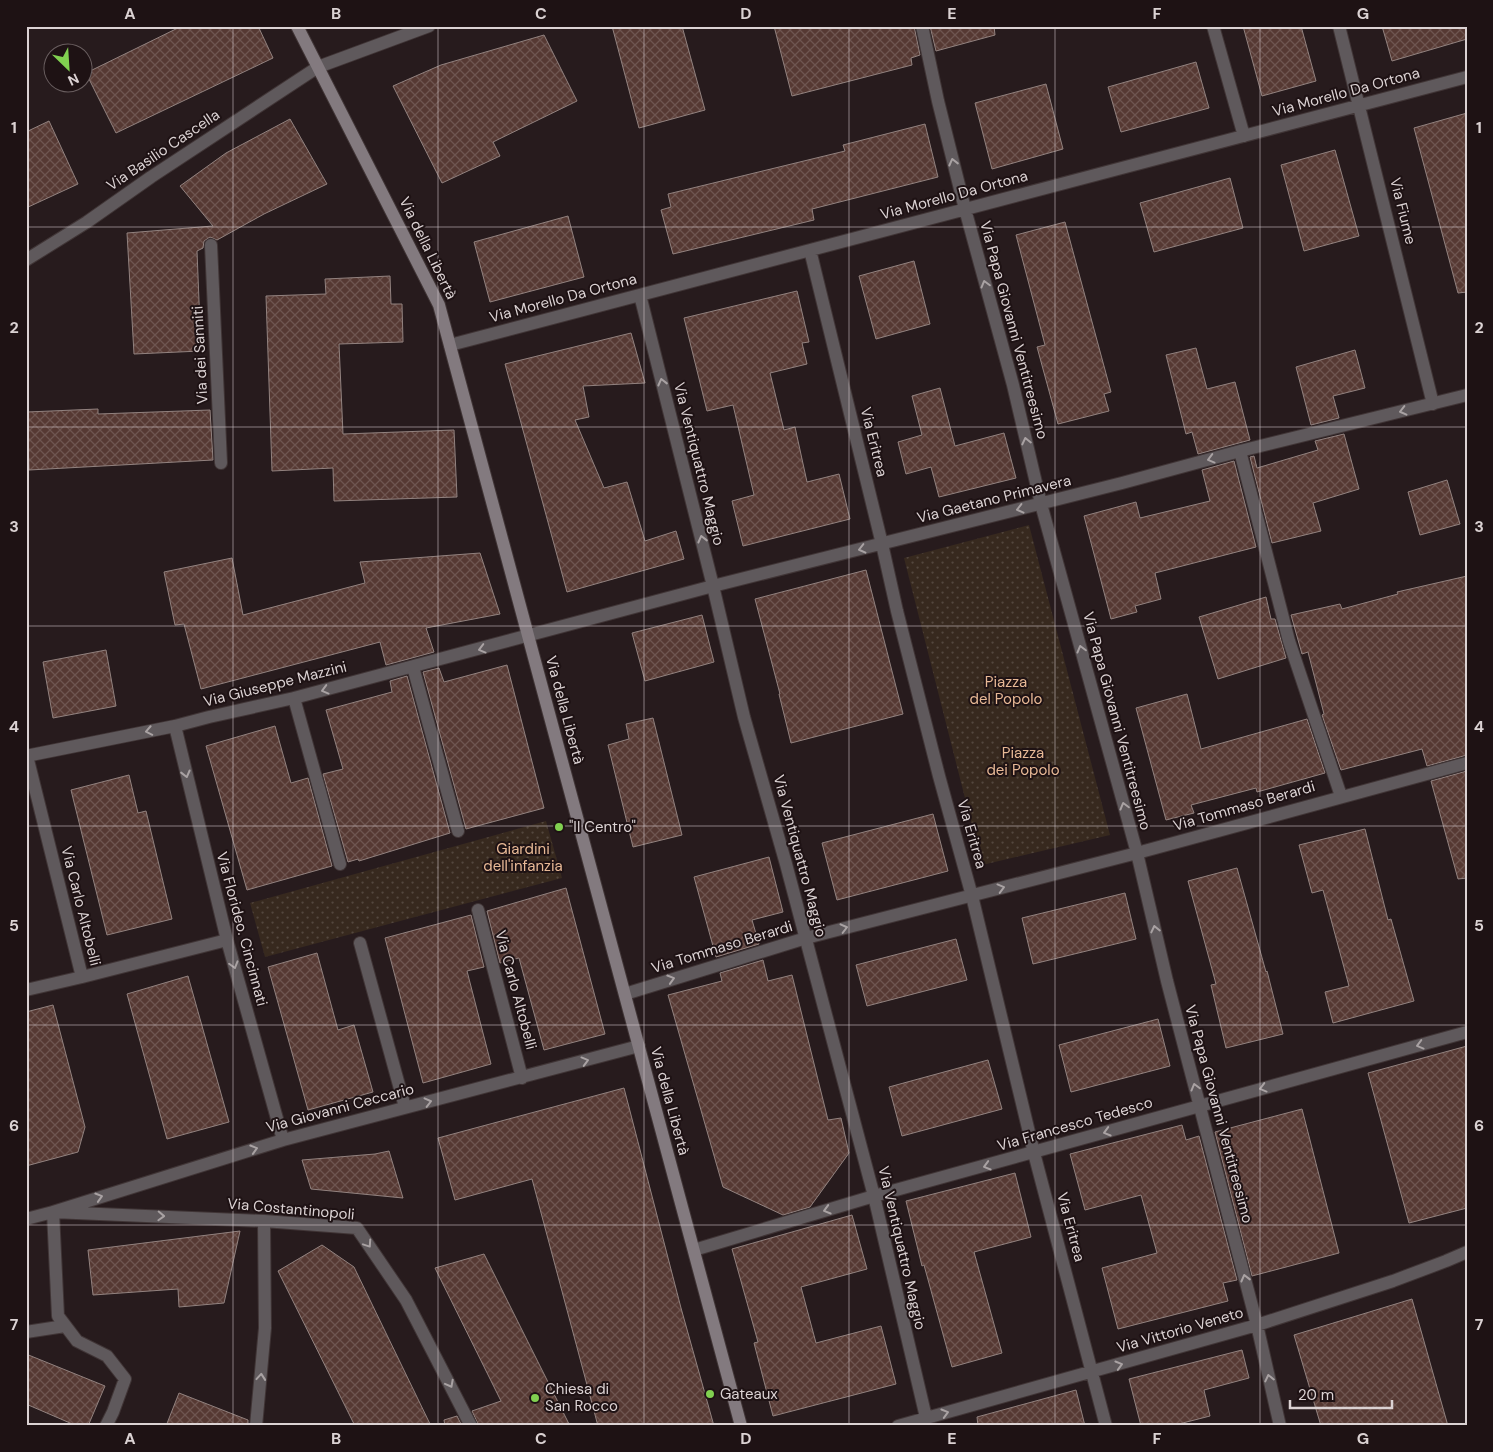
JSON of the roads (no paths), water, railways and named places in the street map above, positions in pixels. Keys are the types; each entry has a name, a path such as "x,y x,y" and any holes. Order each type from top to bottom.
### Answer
{"main road":[{"name":"Via della Libertà","path":"297,26 439,305 741,1426"}],"street":[{"name":"Via Basilio Cascella","path":"26,260 87,222 151,177 318,67 429,26"},
{"name":"Via Papa Giovanni Ventitreesimo","path":"922,26 938,102 965,209 1013,385 1041,504 1136,853 1167,981 1257,1325 1280,1426"},
{"path":"1213,26 1244,136"},
{"name":"Via Fiume","path":"1339,26 1434,404"},
{"name":"Via Morello Da Ortona","path":"450,345 1467,77"},
{"name":"Via dei Sanniti","path":"211,245 221,463"},
{"name":"Via Eritrea","path":"810,250 936,767 972,896 1034,1153 1106,1426"},
{"name":"Via Ventiquattro Maggio","path":"640,295 744,717 806,938 874,1196 927,1422"},
{"name":"Via Gaetano Primavera","path":"529,636 713,586 1467,395"},
{"path":"1240,451 1290,641 1341,796"},
{"name":"Via Giuseppe Mazzini","path":"26,756 174,726 294,698 529,636"},
{"path":"412,667 458,832"},
{"path":"294,698 340,864"},
{"name":"Via Florideo. Cincinnati","path":"174,726 227,940 283,1140"},
{"name":"Via Carlo Altobelli","path":"26,756 82,977 227,940"},
{"name":"Via Tommaso Berardi","path":"624,994 806,938 1136,853 1467,763"},
{"name":"Via Carlo Altobelli","path":"478,910 522,1078"},
{"path":"360,943 405,1108"},
{"path":"26,990 82,977"},
{"name":"Via Francesco Tedesco","path":"694,1250 874,1196 1467,1032"},
{"name":"Via Giovanni Ceccario","path":"53,1212 283,1140 639,1046"},
{"path":"53,1212 58,1316 76,1341 107,1356 125,1379 106,1426"},
{"name":"Via Costantinopoli","path":"26,1219 53,1212 264,1221 357,1228 406,1300 471,1426"},
{"path":"256,1426 265,1328 264,1221"},
{"name":"Via Vittorio Veneto","path":"898,1426 927,1422 1257,1325 1393,1281 1467,1252"},
{"path":"26,1332 65,1326"}],"place":[{"name":"\"Il Centro\"","path":"559,827"},
{"name":"Gateaux","path":"710,1394"},
{"name":"Chiesa di San Rocco","path":"535,1398"}],"park label":[{"name":"Piazza del Popolo","path":"1006,690"},
{"name":"Piazza dei Popolo","path":"1023,762"},
{"name":"Giardini dell'infanzia","path":"523,858"}]}
